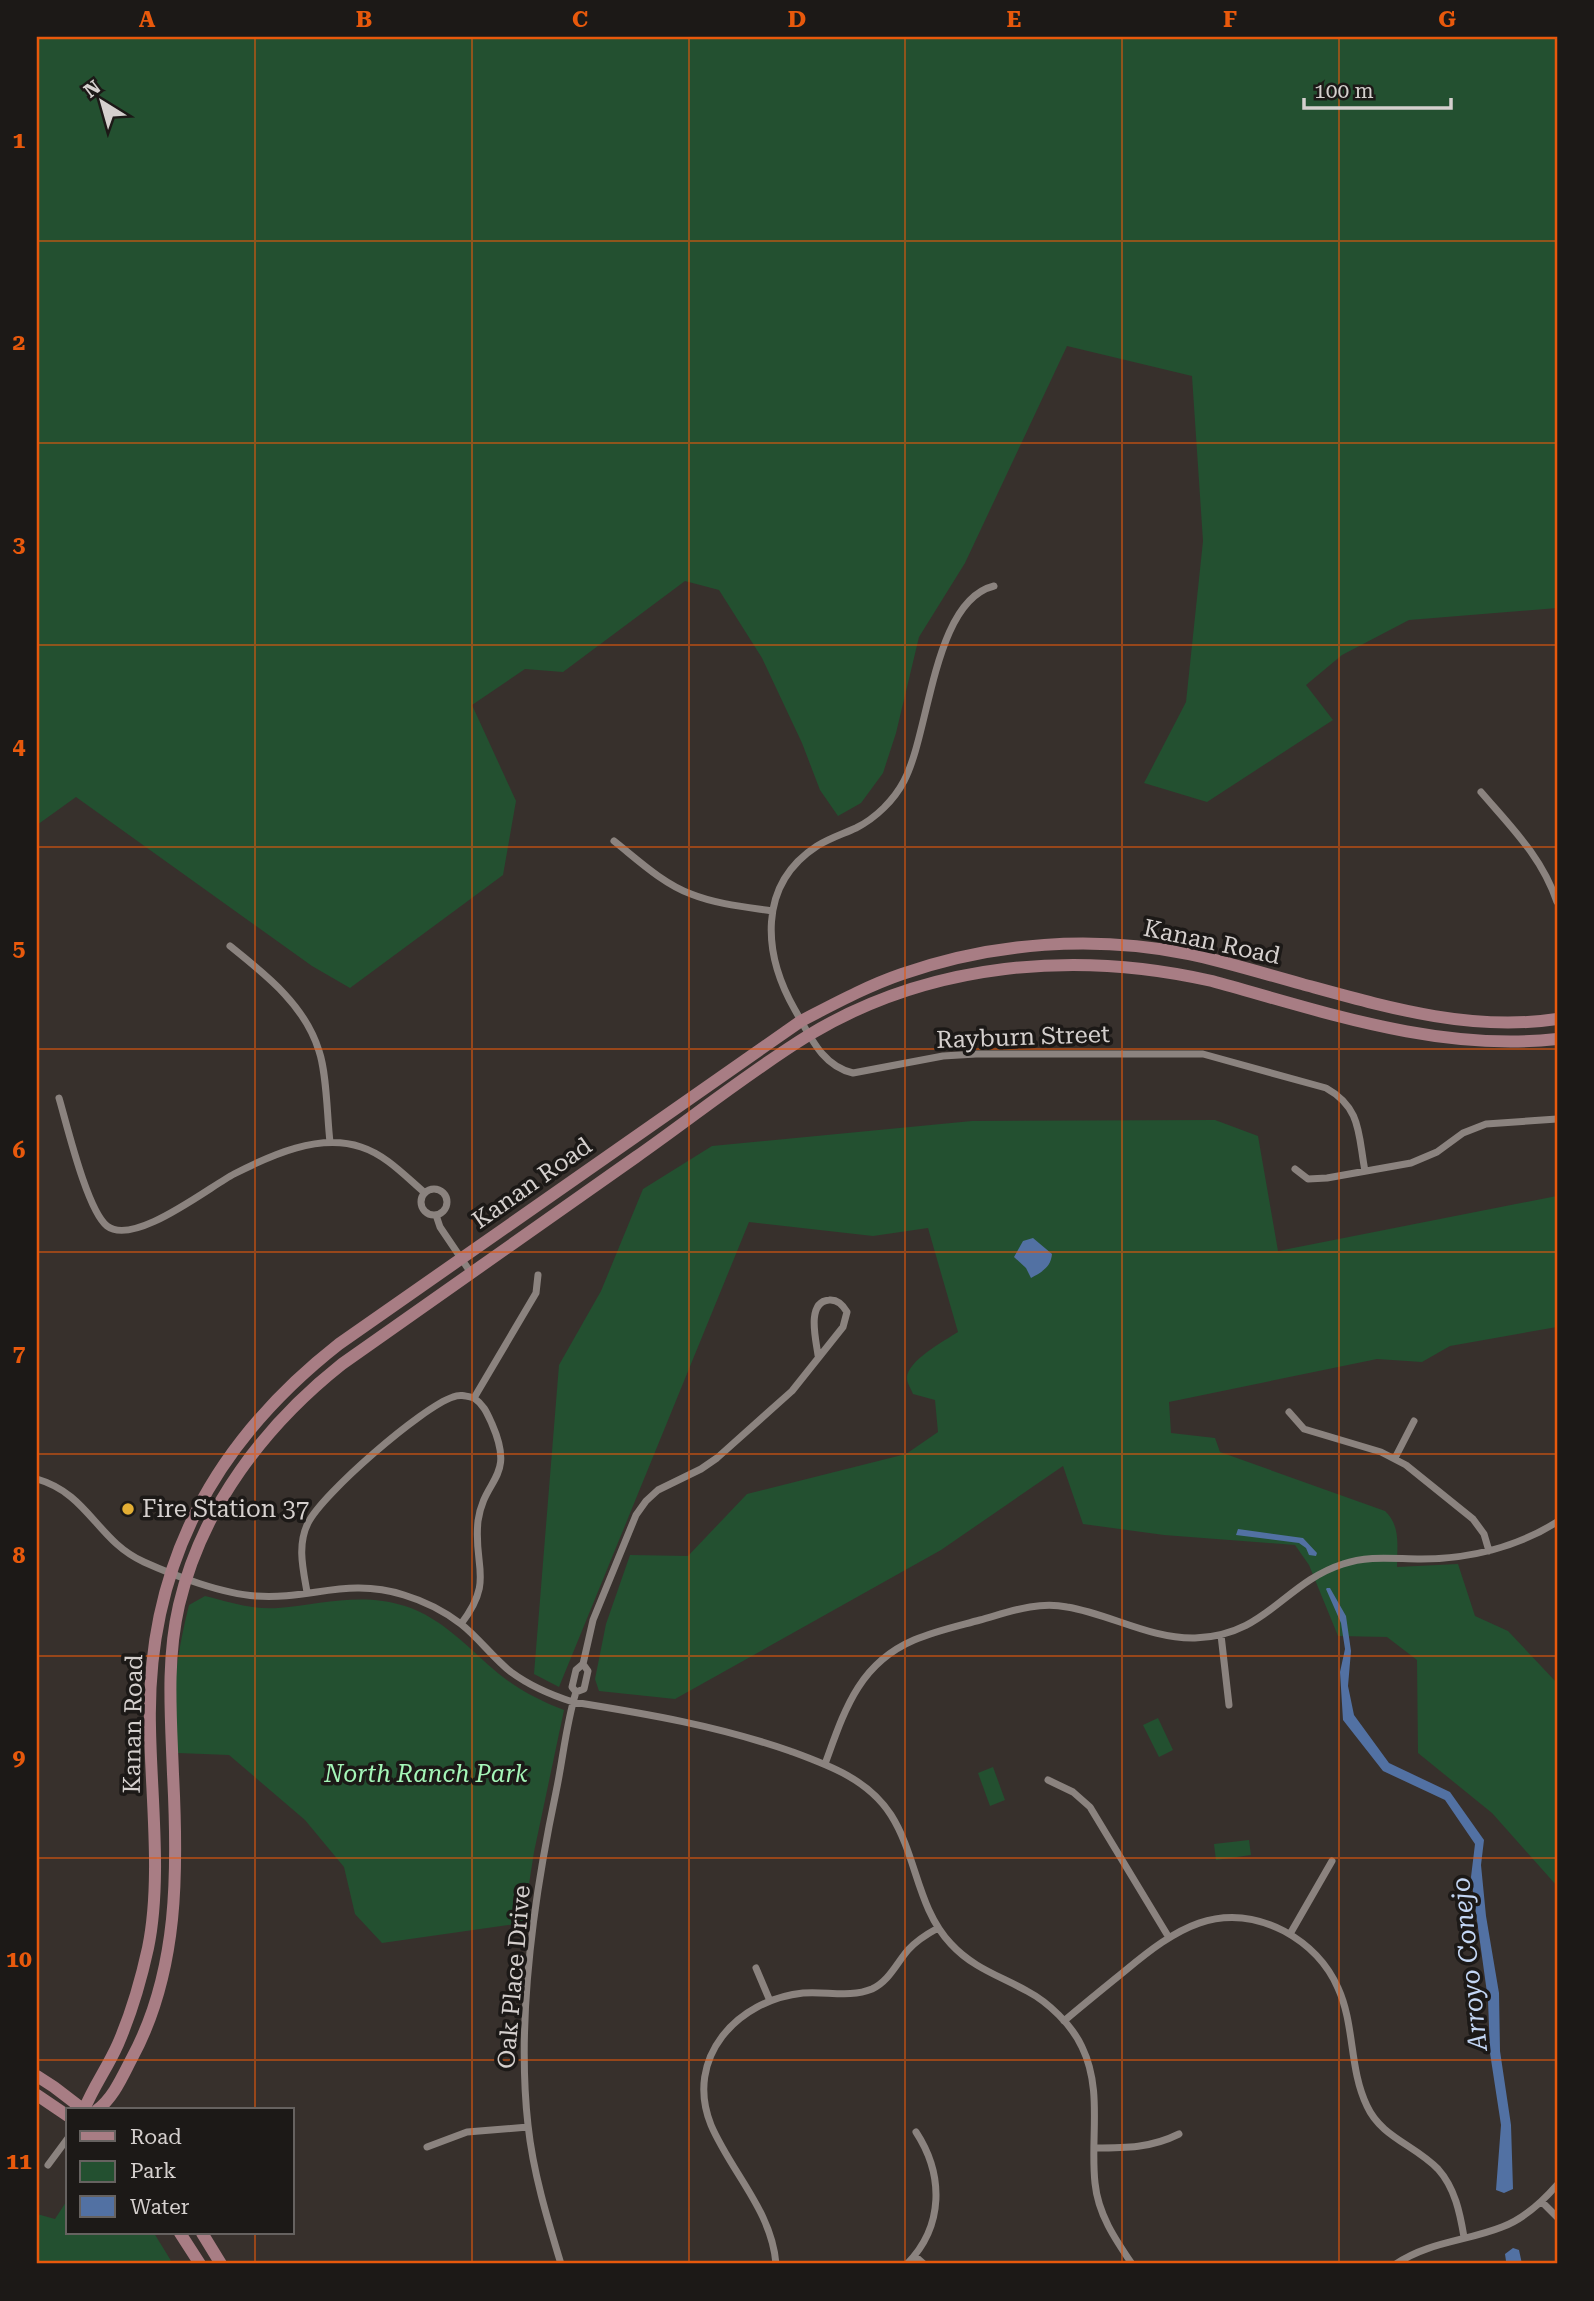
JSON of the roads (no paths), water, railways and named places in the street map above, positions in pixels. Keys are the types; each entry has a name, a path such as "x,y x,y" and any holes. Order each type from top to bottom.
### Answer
{"main road":[{"name":"Kanan Road","path":"85,2108 117,2045 134,1999 148,1948 154,1882 149,1690 160,1609 170,1573 190,1524 244,1436 264,1412 308,1369 339,1344 801,1021 865,989 943,962 1010,948 1080,943 1135,946 1188,954 1364,1001 1463,1022 1500,1023 1557,1019"},
{"name":"Kanan Road","path":"99,2108 108,2101 139,2044 156,2005 168,1955 176,1887 169,1687 174,1635 187,1577 207,1527 238,1472 279,1420 342,1364 810,1035 898,993 946,979 1013,967 1081,963 1123,966 1186,975 1415,1034 1463,1041 1557,1039"},
{"path":"37,2076 81,2108"},
{"path":"37,2095 66,2115"},
{"path":"181,2234 200,2264"},
{"path":"203,2234 221,2264"}],"street":[{"name":"Rayburn Street","path":"994,586 983,588 964,605 950,630 911,764 898,791 870,820 816,846 793,865 782,886 772,911 770,930 776,970 784,992 801,1021 828,1062 839,1070 853,1073 943,1056 976,1054 1185,1053 1221,1058 1326,1088 1340,1096 1355,1116 1365,1171"},
{"path":"1481,792 1531,850 1542,866 1557,902"},
{"path":"614,841 665,881 690,894 711,901 772,911"},
{"path":"230,946 286,994 314,1038 321,1054 330,1142"},
{"path":"59,1098 99,1219 109,1228 125,1232 183,1208 233,1174 281,1153 307,1145 330,1142 360,1147 380,1156 425,1193"},
{"path":"1295,1170 1308,1179 1365,1171 1424,1159 1463,1133 1486,1124 1557,1119"},
{"path":"435,1188 446,1195 446,1208 436,1215 428,1214 422,1207 421,1198 425,1193 435,1188"},
{"path":"436,1215 440,1227 471,1273"},
{"path":"474,1398 536,1293 538,1275"},
{"name":"Oak Place Drive","path":"576,1692 572,1687 576,1670 583,1664 593,1620 636,1515 658,1490 717,1458 792,1391 843,1327 847,1312 842,1304 834,1300 825,1300 817,1305 814,1312 818,1356"},
{"path":"307,1592 301,1543 307,1524 317,1508 361,1465 415,1419 454,1396 464,1395 474,1398 486,1409 501,1448 501,1461 497,1479 483,1503 479,1519 482,1577 480,1592 475,1606 461,1624"},
{"path":"1289,1412 1304,1429 1395,1458 1473,1519 1484,1534 1489,1551"},
{"path":"1395,1458 1414,1421"},
{"path":"37,1479 57,1486 78,1501 123,1551 170,1573 225,1591 256,1596 354,1587 380,1589 421,1601 461,1624 511,1671 551,1695 573,1702 713,1727 750,1737 825,1764 862,1784 891,1815 926,1905 938,1928 968,1961 989,1974 1030,1992 1064,2021 1082,2046 1093,2083 1095,2182 1098,2202 1114,2236 1132,2264"},
{"path":"825,1764 846,1707 863,1678 895,1649 930,1634 1042,1604 1084,1610 1170,1637 1221,1635 1258,1620 1309,1580 1345,1563 1373,1558 1448,1558 1489,1551 1530,1537 1557,1522"},
{"path":"1221,1635 1229,1705"},
{"name":"Oak Place Drive","path":"576,1692 584,1689 588,1671 583,1664"},
{"name":"Oak Place Drive","path":"561,2264 543,2202 528,2127 524,2064 531,1953 548,1832 576,1692"},
{"path":"1048,1780 1073,1792 1090,1807 1168,1937"},
{"path":"1290,1934 1332,1861"},
{"path":"1064,2021 1168,1937 1201,1922 1231,1918 1263,1923 1290,1934 1319,1958 1339,1990 1346,2012 1359,2086 1367,2108 1387,2132 1438,2169 1457,2202 1464,2237"},
{"path":"776,2264 769,2230 761,2212 712,2127 706,2109 704,2092 708,2063 720,2037 740,2018 770,2001 802,1993 848,1994 881,1984 914,1945 938,1928"},
{"path":"756,1968 770,2001"},
{"path":"427,2147 467,2132 528,2127"},
{"path":"907,2264 915,2256 932,2225 937,2192 931,2160 916,2132"},
{"path":"1095,2148 1146,2147 1179,2134"},
{"path":"48,2165 66,2141"},
{"path":"1395,2264 1422,2250 1505,2226 1542,2202 1557,2185"},
{"path":"1542,2202 1557,2217"},
{"path":"915,2256 924,2264"}],"water":[{"path":"1033,1238 1052,1254 1048,1266 1031,1278 1026,1268 1014,1257 1023,1241"},
{"path":"1238,1529 1303,1538 1317,1553 1316,1556 1309,1555 1306,1548 1299,1543 1236,1535"},
{"path":"1327,1588 1330,1588 1346,1616 1351,1651 1348,1686 1354,1715 1389,1763 1450,1792 1484,1840 1481,1865 1486,1916 1499,1993 1500,2051 1511,2125 1513,2189 1504,2193 1496,2190 1501,2125 1490,2053 1488,2000 1471,1877 1475,1844 1445,1800 1383,1771 1343,1720 1340,1672 1345,1649 1341,1623"},
{"path":"1513,2248 1519,2250 1522,2264 1500,2264 1506,2261 1505,2254"}],"place":[{"name":"Fire Station 37","path":"128,1509"}],"park label":[{"name":"North Ranch Park","path":"426,1774"}],"water label":[{"name":"Arroyo Conejo","path":"1469,1964"}]}
